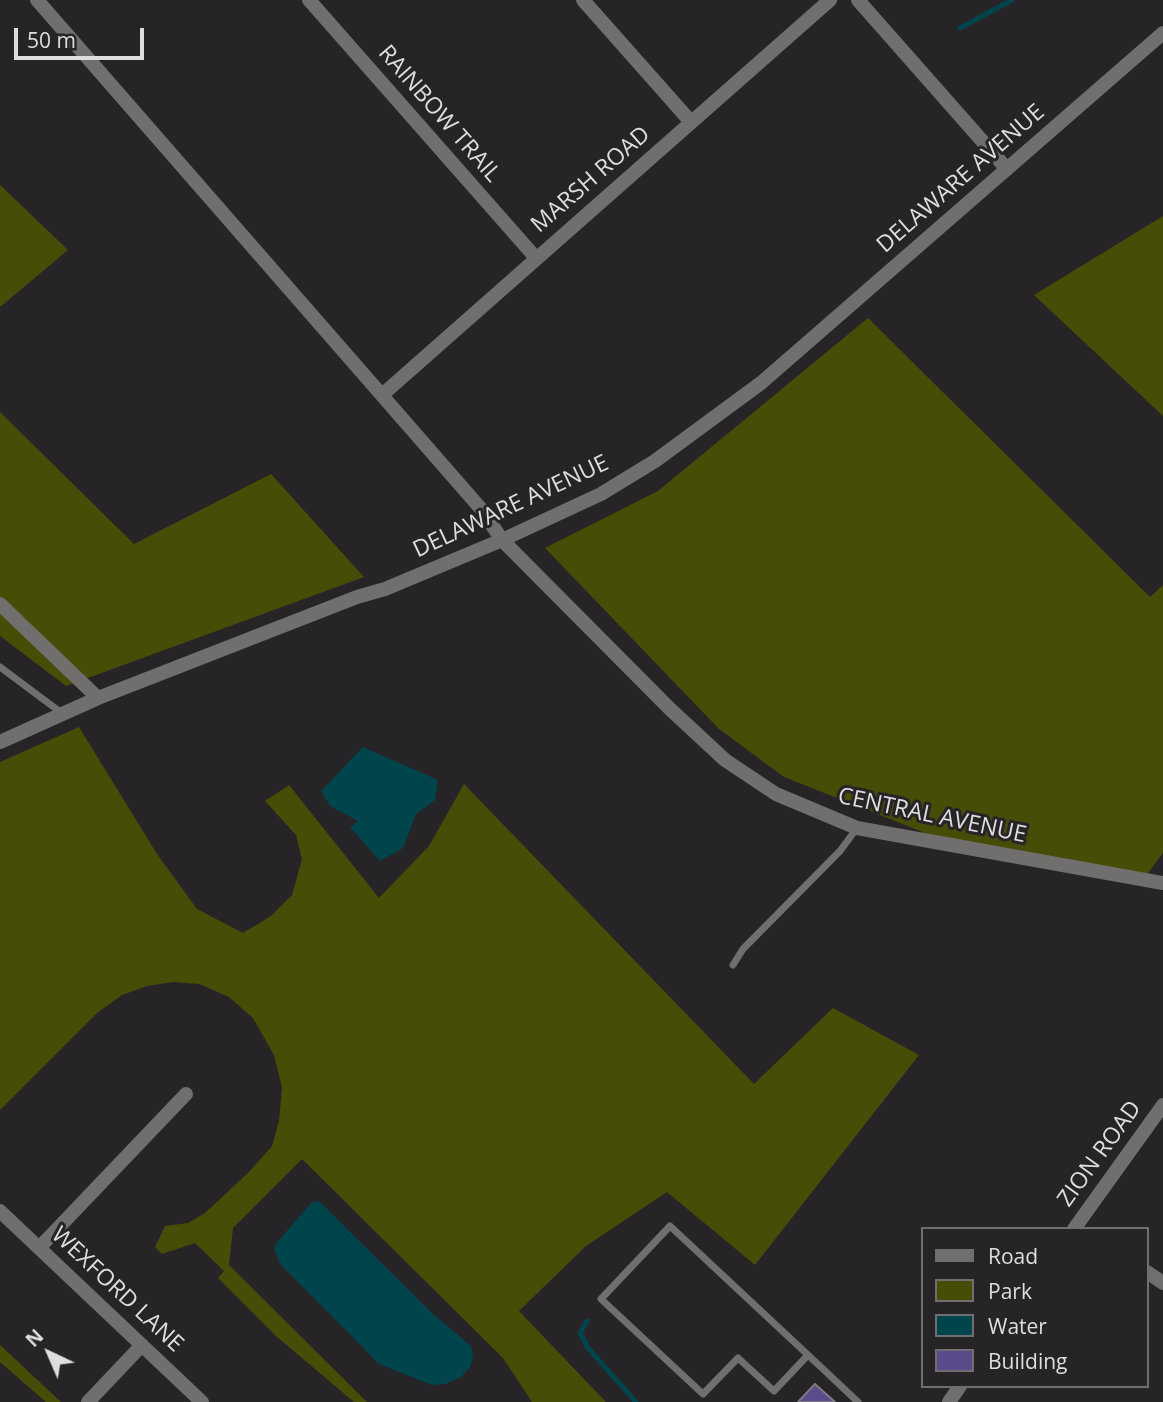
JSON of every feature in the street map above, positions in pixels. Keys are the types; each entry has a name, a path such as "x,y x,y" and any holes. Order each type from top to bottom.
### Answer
{"street":[{"path":"37,0 482,510 502,540"},
{"name":"RAINBOW TRAIL","path":"309,0 536,258"},
{"path":"583,0 691,122"},
{"name":"MARSH ROAD","path":"382,396 830,0"},
{"path":"858,0 1007,169"},
{"name":"DELAWARE AVENUE","path":"0,742 98,698 357,597 385,589 502,540 601,494 712,421 1163,33"},
{"name":"CENTRAL AVENUE","path":"502,540 670,709 725,760 776,794 858,828 1163,883"},
{"path":"0,604 98,698"},
{"path":"39,1248 186,1094"},
{"name":"ZION ROAD","path":"1080,1227 1163,1105"},
{"name":"WEXFORD LANE","path":"0,1211 202,1402"},
{"path":"88,1402 142,1345"}],"lane":[{"path":"0,667 63,714"},
{"path":"733,965 743,950 858,828"},
{"path":"807,1355 774,1391 738,1358 703,1394 601,1299 670,1226 858,1402"}],"green space":[{"path":"0,185 68,250 0,307"},
{"path":"1163,216 1163,416 1034,295"},
{"path":"868,318 1150,597 1163,585 1163,853 1142,881 973,852 784,777 719,729 545,548 658,491"},
{"path":"0,412 134,544 271,474 364,577 66,686 0,636"},
{"path":"79,727 157,854 197,909 243,933 271,916 292,895 302,859 296,835 265,801 289,785 379,898 429,846 464,784 754,1084 833,1008 919,1055 755,1265 667,1192 586,1246 519,1311 606,1402 532,1402 503,1358 302,1159 233,1228 229,1265 367,1402 354,1402 276,1336 218,1278 224,1271 195,1243 162,1254 155,1247 165,1226 188,1223 205,1213 250,1171 272,1146 279,1121 282,1088 274,1055 253,1018 229,997 199,984 173,982 147,986 122,995 97,1013 0,1110 0,762"},
{"path":"0,1345 61,1402 46,1402 0,1362"}],"water":[{"path":"363,747 438,780 435,800 416,814 403,848 380,861 350,827 358,821 330,806 321,791"},
{"path":"319,1201 433,1314 471,1346 473,1357 470,1367 461,1377 445,1384 432,1385 379,1364 280,1264 274,1248 278,1241 312,1202"}],"building":[{"path":"815,1384 835,1402 798,1402"}],"waterway":[{"path":"960,28 1012,0"},
{"path":"587,1321 580,1333 588,1348 636,1402"}]}
